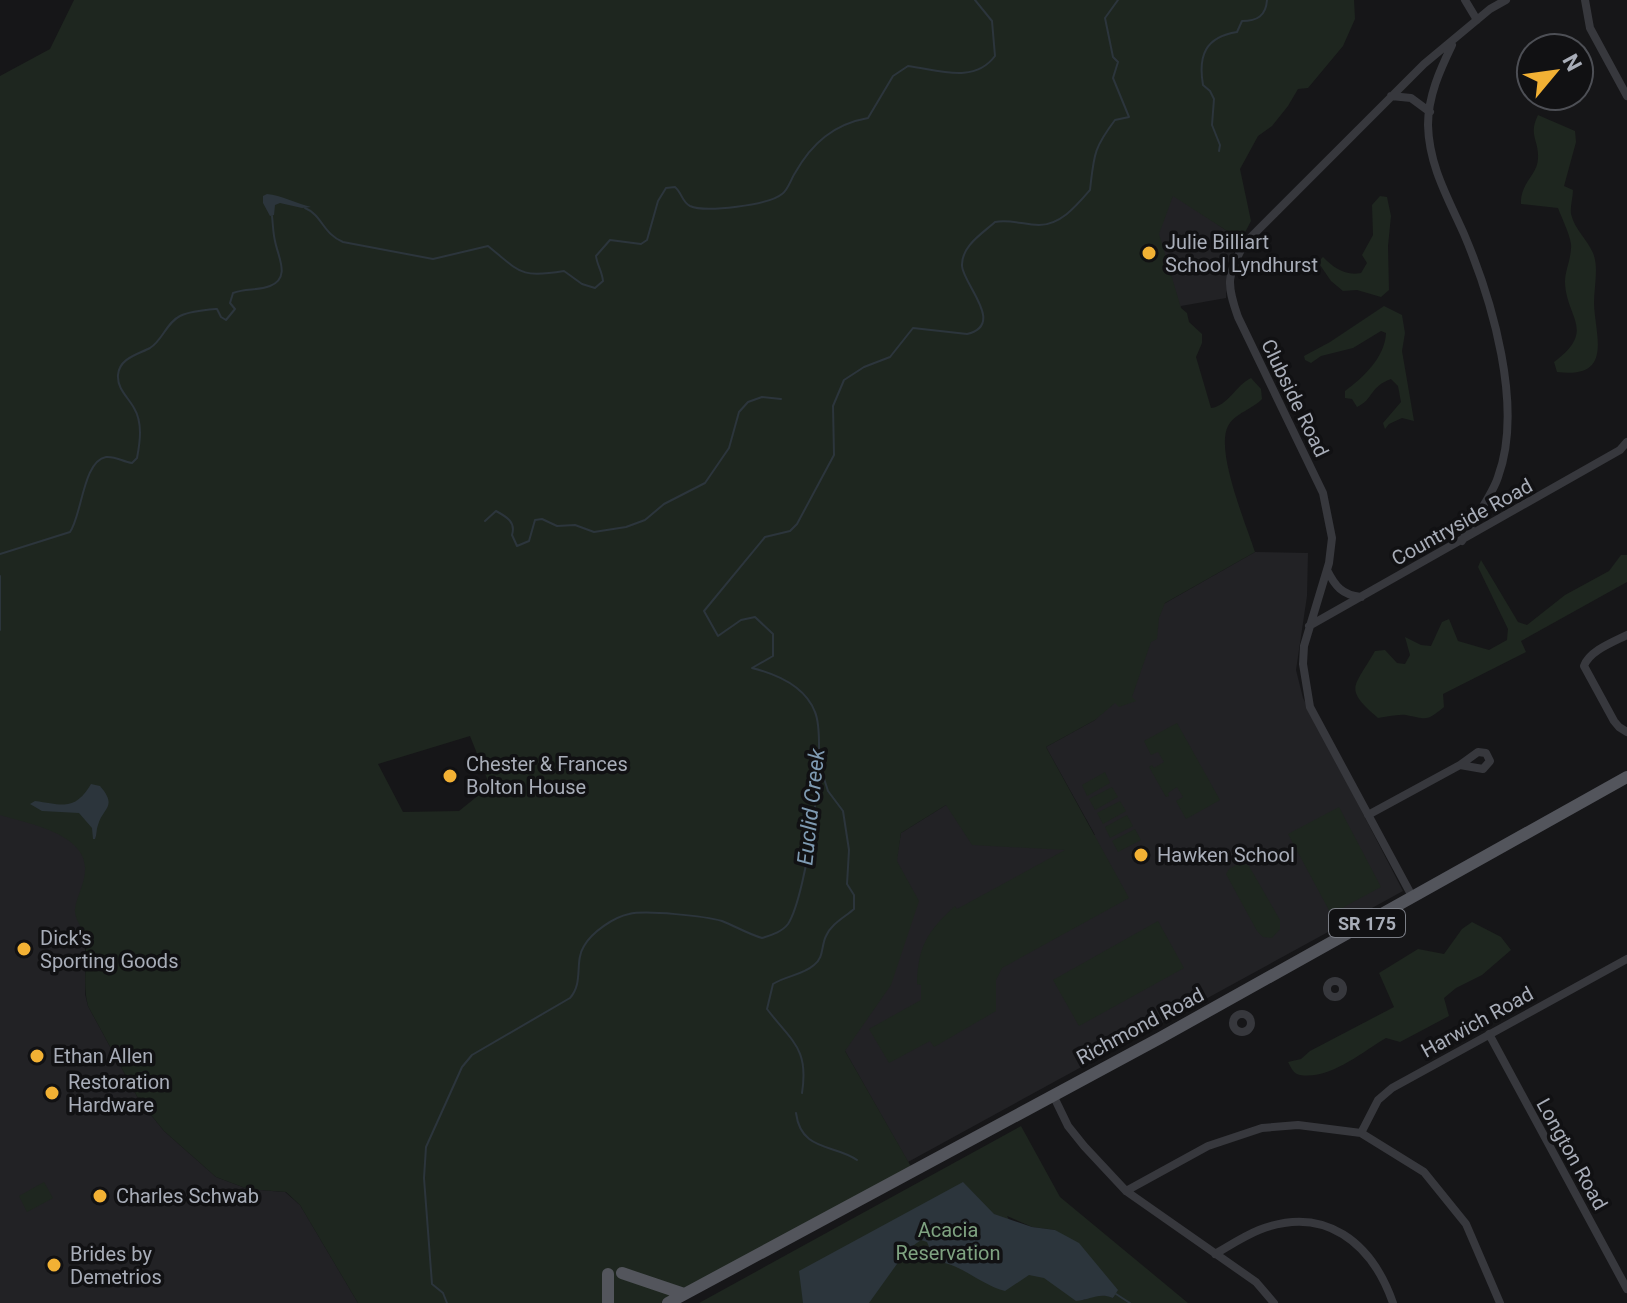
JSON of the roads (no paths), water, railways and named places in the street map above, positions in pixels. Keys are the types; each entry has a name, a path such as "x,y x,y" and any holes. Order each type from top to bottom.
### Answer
{"main road":[{"name":"Richmond Road","path":"668,1303 1229,1000 1627,777"},
{"path":"622,1273 684,1294"},
{"path":"608,1274 608,1303"}],"street":[{"path":"1465,0 1477,20"},
{"name":"Clubside Road","path":"1413,898 1310,707 1303,664 1304,646 1327,569 1332,538 1323,493 1238,317 1230,294 1231,269 1244,244 1391,96 1424,64 1506,0"},
{"path":"1585,0 1590,28 1627,96"},
{"path":"1454,40 1434,85 1428,123 1431,154 1439,181 1469,247 1489,302 1505,376 1508,426 1498,478 1462,541"},
{"path":"1391,96 1411,98 1430,112"},
{"name":"Countryside Road","path":"1309,626 1620,450 1627,442"},
{"path":"1327,569 1341,591 1362,597"},
{"path":"1626,733 1614,721 1584,666 1588,657 1627,635"},
{"path":"1368,815 1460,765"},
{"name":"Harwich Road","path":"1361,1133 1378,1100 1392,1088 1627,959"},
{"path":"1229,1000 1237,1017"},
{"name":"Longton Road","path":"1489,1034 1627,1289"},
{"path":"1053,1095 1076,1136 1126,1191 1256,1282 1274,1303"},
{"path":"1126,1191 1208,1146 1262,1128 1298,1125 1361,1133 1424,1172 1466,1224 1500,1303"},
{"path":"1215,1254 1258,1230 1280,1224 1309,1223 1337,1230 1368,1254 1386,1283 1393,1303"}],"waterway":[{"path":"305,208 336,239 343,242 433,259 488,246 522,271 538,274 564,271 582,284 595,288 603,281 596,256 610,240 641,244 647,240 658,201 666,188 675,187 687,204 698,208 737,207 775,198 786,190 802,162 825,136 845,125 868,118 893,76 908,66 966,73 987,65 995,56 992,21 975,0"},
{"name":"Euclid Creek","path":"447,1303 443,1293 432,1284 424,1178 426,1147 462,1067 472,1055 570,998 577,985 584,946 598,931 623,916 648,913 703,917 722,921 762,938 788,924 802,883 814,819 819,754 815,712 797,688 752,668 773,656 773,634 755,617 741,620 718,636 704,611 765,537 790,531 797,524 834,455 833,406 844,380 864,367 890,357 913,328 967,334 978,329 983,322 983,313 962,266 969,246 995,222 1039,225 1054,222 1068,213 1090,190 1094,161 1102,138 1115,120 1129,117 1113,78 1118,62 1113,57 1105,18 1118,0"},
{"path":"1219,151 1220,145 1212,125 1214,99 1203,85 1203,57 1217,38 1237,32 1242,21 1260,16 1267,0"},
{"path":"0,554 70,532 88,478 98,461 110,457 132,463 137,458 139,420 119,385 119,369 126,361 154,345 180,316 217,309 226,320 235,309 230,303 233,293 265,288 276,282 282,266 272,216"},
{"path":"485,521 496,511 507,518 512,523 512,535 517,546 529,541 535,520 542,519 557,526 575,525 594,532 626,527 645,520 664,504 705,483 729,448 739,412 748,402 762,397 781,399"},
{"path":"0,576 0,630"},
{"path":"802,1093 801,1055 767,1009 773,984 805,971 817,962 828,932 854,909 854,895 847,884 849,850 843,811 828,791 819,763"},
{"path":"796,1113 799,1126 812,1141 857,1160"},
{"path":"1116,1294 1130,1303"}],"place":[{"name":"Julie Billiart School Lyndhurst","path":"1149,253"},
{"name":"Chester & Frances Bolton House","path":"450,776"},
{"name":"Hawken School","path":"1141,855"},
{"name":"Dick's Sporting Goods","path":"24,949"},
{"name":"Ethan Allen","path":"37,1056"},
{"name":"Restoration Hardware","path":"52,1093"},
{"name":"Charles Schwab","path":"100,1196"},
{"name":"Brides by Demetrios","path":"54,1265"}],"park label":[{"name":"Acacia Reservation","path":"948,1242"}]}
